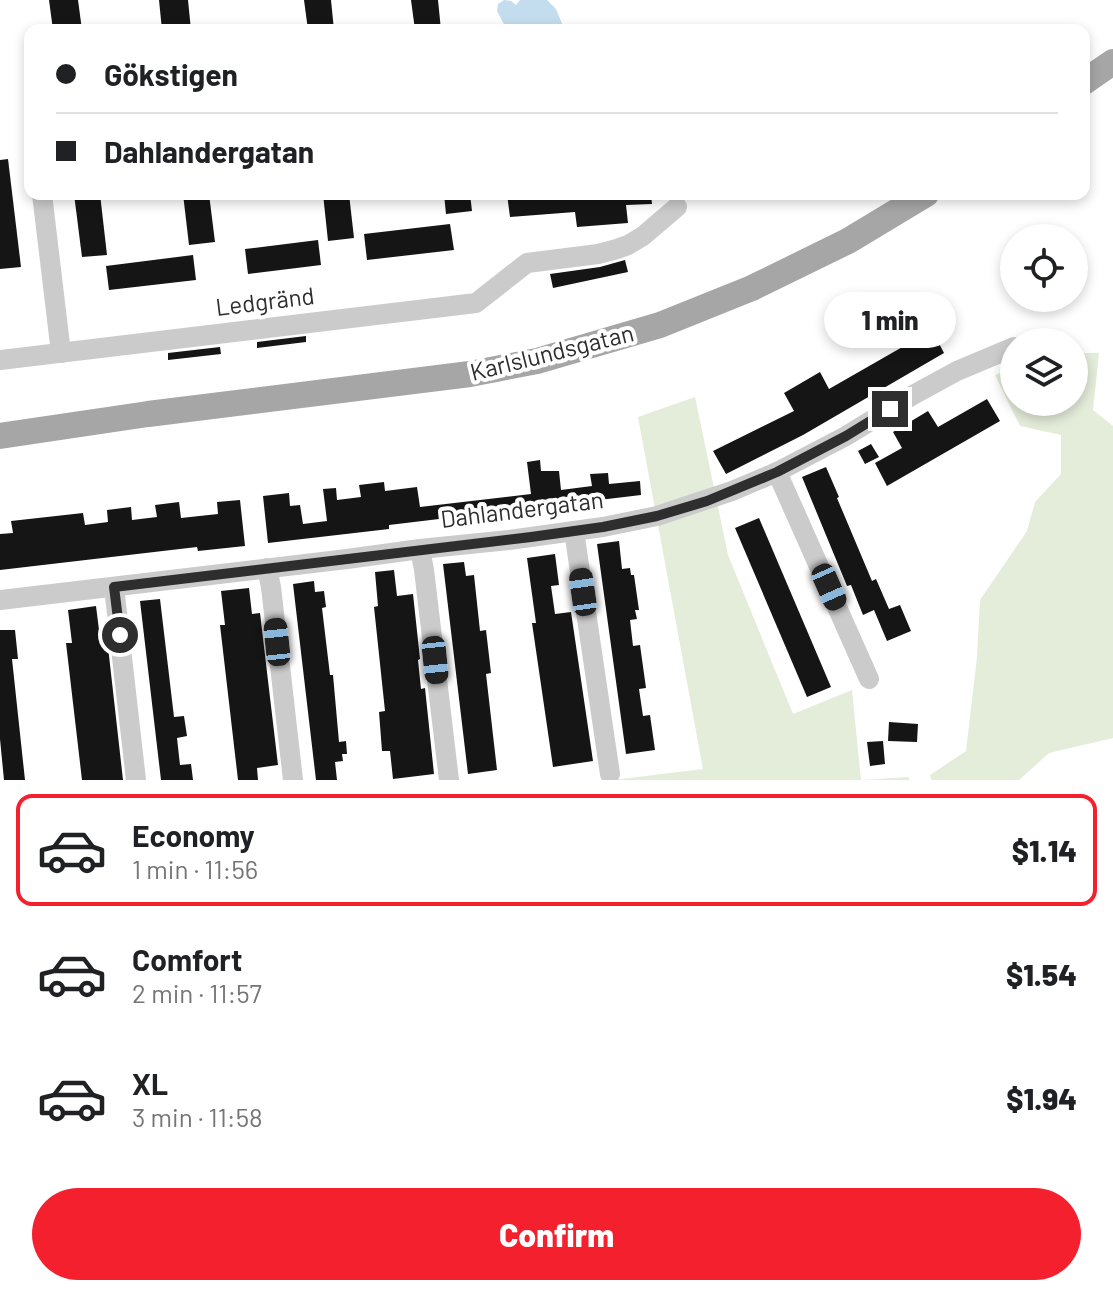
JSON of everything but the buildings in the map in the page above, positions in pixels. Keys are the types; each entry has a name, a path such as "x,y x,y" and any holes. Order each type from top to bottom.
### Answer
{"main road":[{"path":"1090,78 1113,62"},
{"name":"Karlslundsgatan","path":"0,436 148,414 470,374 537,361 612,340 752,288 807,263 916,200"},
{"name":"Karlslundsgatan","path":"0,419 148,414"}],"street":[{"path":"43,200 61,353"},
{"name":"Ledgränd","path":"0,360 476,303 527,263 598,254 628,245 677,207"},
{"name":"Dahlandergatan","path":"0,600 574,531 657,516 707,501 777,472 957,371 1000,353"},
{"path":"777,472 869,679"},
{"path":"574,531 610,774"},
{"path":"420,549 449,780"},
{"path":"267,568 293,780"},
{"path":"114,587 136,780"}],"green space":[{"path":"1088,353 1099,353 1093,410 1113,426 1113,738 1049,753 1019,780 931,780 930,775 966,751 980,600 1027,531 1035,502 1061,474 1061,435 1020,426 1015,416 1088,416"},
{"path":"695,397 728,555 793,714 852,690 861,780 613,780 703,769 638,417"},
{"path":"909,777 909,780 861,780"}],"water":[{"path":"504,0 516,5 520,0 547,0 556,9 562,24 504,24 497,11 498,4"}],"route":[{"path":"120,635 114,587 531,537 657,516 707,501 777,472 890,409"}]}
